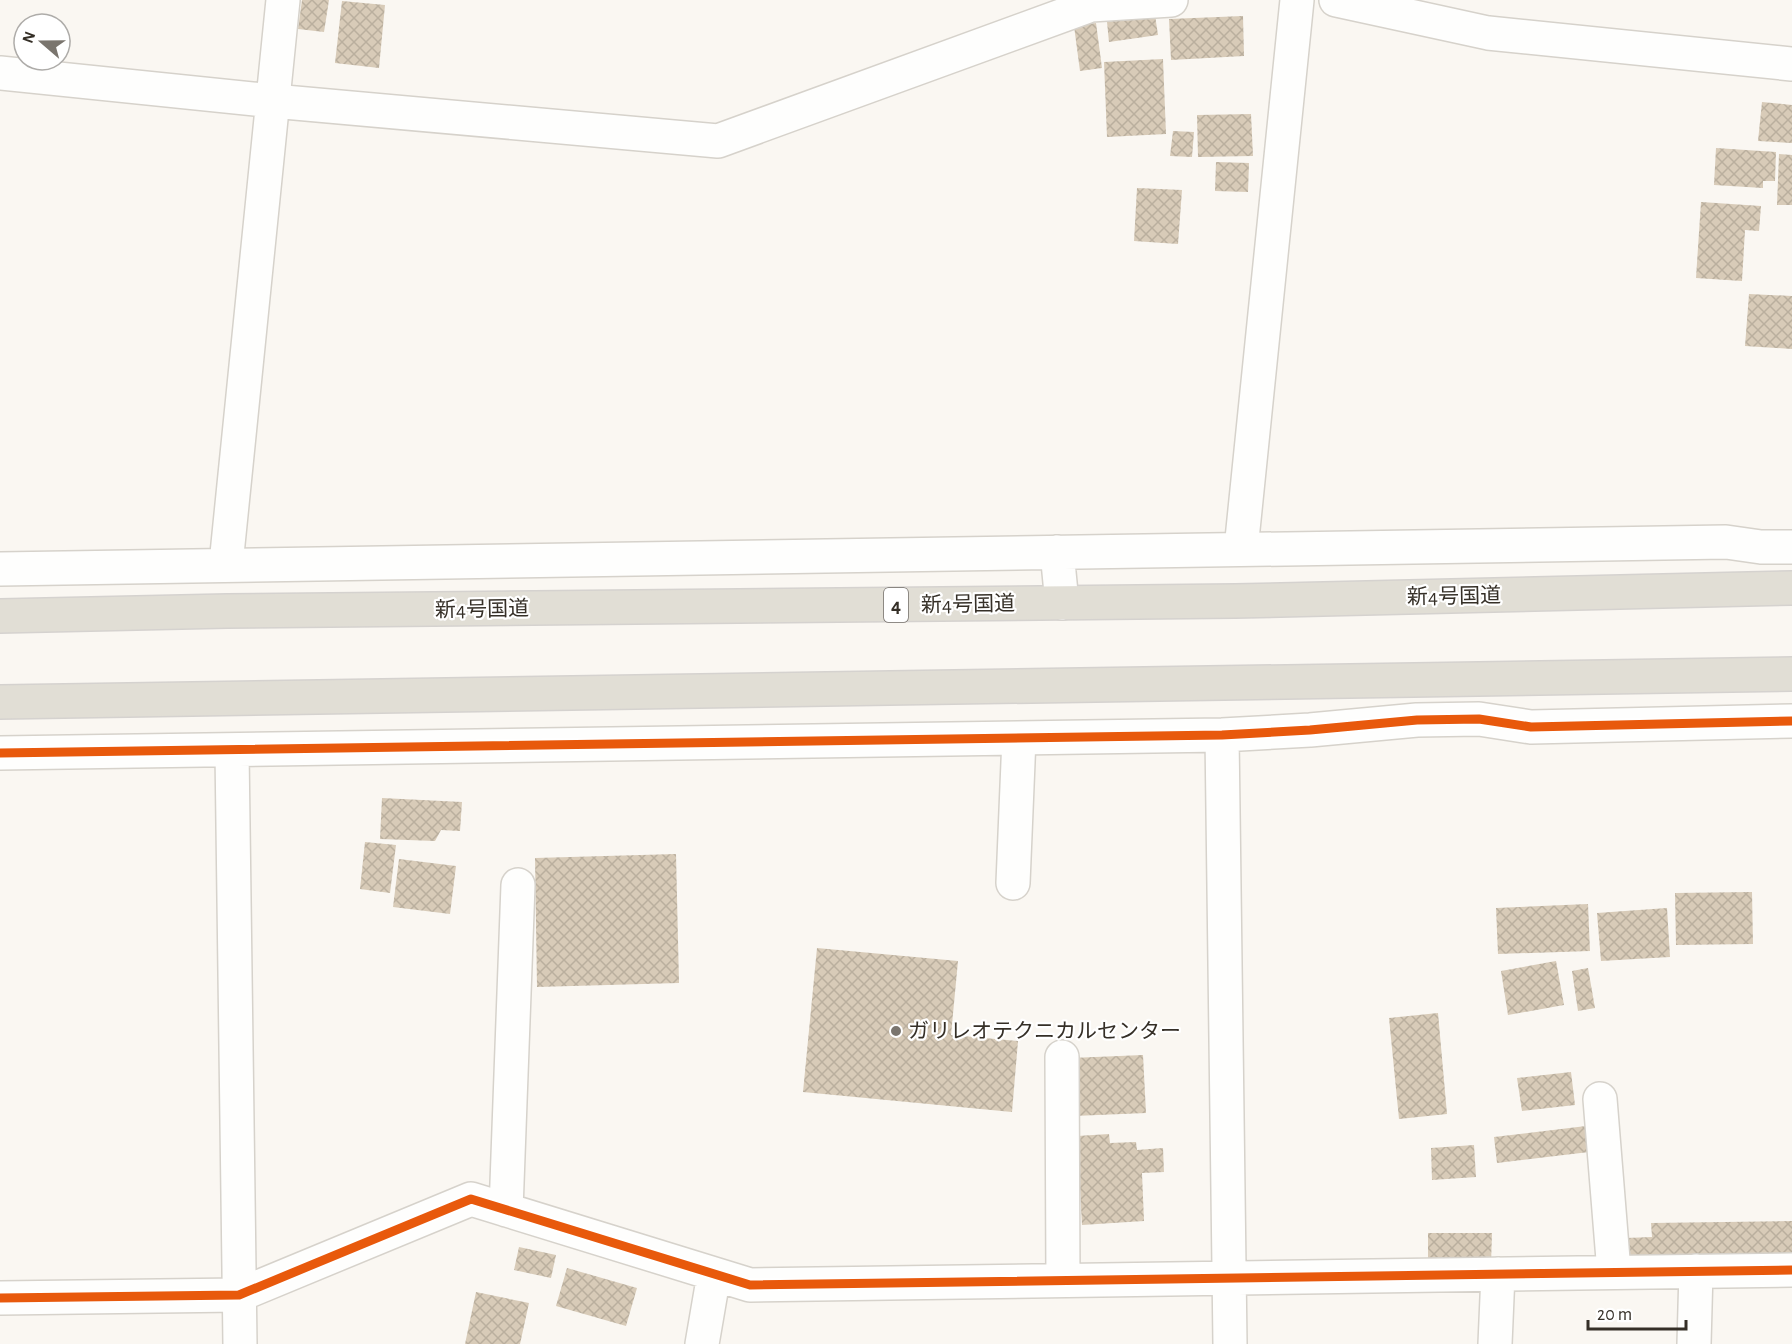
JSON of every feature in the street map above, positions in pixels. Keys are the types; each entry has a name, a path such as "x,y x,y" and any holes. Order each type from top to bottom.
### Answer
{"highway":[{"name":"新4号国道","path":"0,616 263,611 1235,601 1792,588"},
{"path":"0,702 1792,674"}],"street":[{"path":"226,564 283,0"},
{"path":"0,73 273,101 718,141 1091,5 1171,0"},
{"path":"1240,549 1297,0"},
{"path":"1336,0 1488,33 1792,64"},
{"path":"0,569 1726,542 1761,547 1792,547"},
{"path":"1057,552 1062,603"},
{"path":"1406,681 1417,720"},
{"path":"0,753 1221,735 1310,730 1417,720 1479,719 1531,727 1792,721"},
{"path":"1221,735 1230,1344"},
{"path":"1013,882 1018,738"},
{"path":"232,751 240,1344"},
{"path":"506,1210 518,885"},
{"path":"1062,1057 1063,1280"},
{"path":"1600,1099 1614,1272"},
{"path":"0,1298 239,1295 471,1199 750,1285 1792,1270"},
{"path":"1694,1344 1696,1271"},
{"path":"702,1344 714,1274"},
{"path":"1495,1344 1498,1274"}],"building":[{"path":"302,0 329,0 324,32 298,29"},
{"path":"342,1 385,5 379,68 335,63"},
{"path":"1155,15 1158,35 1109,42 1107,22"},
{"path":"1243,16 1244,56 1171,60 1169,19"},
{"path":"1096,23 1102,68 1080,71 1074,26"},
{"path":"1163,59 1166,134 1107,137 1104,62"},
{"path":"1762,102 1792,105 1792,143 1758,141"},
{"path":"1251,114 1253,156 1198,157 1197,115"},
{"path":"1173,131 1194,132 1192,157 1170,156"},
{"path":"1716,148 1776,152 1775,181 1763,181 1763,188 1714,185"},
{"path":"1779,154 1792,155 1792,205 1777,205"},
{"path":"1216,162 1249,163 1248,192 1215,191"},
{"path":"1137,188 1182,190 1178,244 1134,241"},
{"path":"1701,202 1761,206 1759,231 1745,230 1742,281 1696,278"},
{"path":"1749,294 1792,296 1792,349 1745,346"},
{"path":"382,798 462,802 460,831 441,830 435,841 380,839"},
{"path":"365,842 396,845 390,893 360,889"},
{"path":"676,854 679,983 537,987 535,858"},
{"path":"399,859 456,866 450,914 393,907"},
{"path":"1752,892 1753,944 1676,945 1675,893"},
{"path":"1588,904 1590,951 1498,954 1496,908"},
{"path":"1667,908 1670,957 1601,961 1597,913"},
{"path":"817,948 958,961 951,1035 1018,1041 1012,1112 803,1092"},
{"path":"1556,961 1564,1005 1508,1015 1501,971"},
{"path":"1588,968 1595,1008 1578,1011 1572,971"},
{"path":"1438,1013 1447,1114 1399,1119 1389,1018"},
{"path":"1143,1055 1146,1113 1074,1116 1071,1058"},
{"path":"1571,1072 1575,1105 1522,1111 1517,1078"},
{"path":"1586,1126 1589,1152 1497,1163 1494,1137"},
{"path":"1109,1134 1110,1143 1136,1142 1137,1150 1163,1148 1164,1172 1142,1173 1144,1221 1082,1225 1077,1136"},
{"path":"1474,1145 1476,1177 1432,1180 1431,1148"},
{"path":"1792,1221 1792,1260 1627,1263 1626,1238 1652,1237 1651,1223"},
{"path":"1428,1233 1492,1233 1491,1264 1428,1264"},
{"path":"519,1247 556,1255 551,1278 514,1270"},
{"path":"567,1268 637,1288 626,1326 556,1306"},
{"path":"476,1292 529,1303 520,1344 465,1344"}],"cycle path":[{"path":"0,753 1222,735 1417,720 1479,719 1531,727 1792,721"},
{"path":"0,1298 239,1295 471,1199 750,1285 1792,1270"}],"place":[{"name":"ガリレオテクニカルセンター","path":"896,1031"}]}
